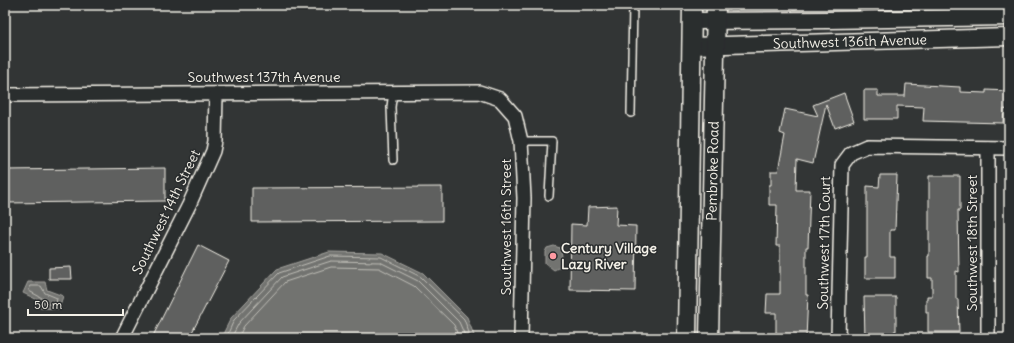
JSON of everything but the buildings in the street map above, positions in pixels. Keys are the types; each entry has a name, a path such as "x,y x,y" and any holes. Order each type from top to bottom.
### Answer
{"main road":[{"name":"Pembroke Road","path":"709,338 716,12"},
{"name":"Pembroke Road","path":"687,338 692,13"}],"street":[{"name":"Southwest 136th Avenue","path":"692,13 716,12 828,20 1009,17"},
{"name":"Southwest 136th Avenue","path":"691,46 1009,37"},
{"name":"Southwest 137th Avenue","path":"5,95 479,92 500,99 515,116"},
{"name":"Southwest 14th Street","path":"122,338 185,212 213,151 215,142 216,94"},
{"name":"Southwest 16th Street","path":"515,116 521,141 524,198 521,338"},
{"name":"Southwest 17th Court","path":"838,338 842,165 851,153 867,146 988,148"},
{"path":"988,148 1009,148"},
{"name":"Southwest 18th Street","path":"988,148 988,338"}],"lane":[{"path":"631,113 633,5"},
{"path":"393,92 391,107 393,160"},
{"path":"521,141 552,141 549,196"}],"water":[{"name":"Century Village Lazy River","path":"554,246 560,248 562,258 560,267 554,270 545,263 545,252 547,248"},
{"path":"329,252 382,253 423,273 467,317 475,338 221,338 231,318 277,269"},
{"path":"28,282 45,282 47,290 63,296 59,309 41,308 40,301 23,293"}],"place":[{"name":"Century Village Lazy River","path":"553,256"}]}
